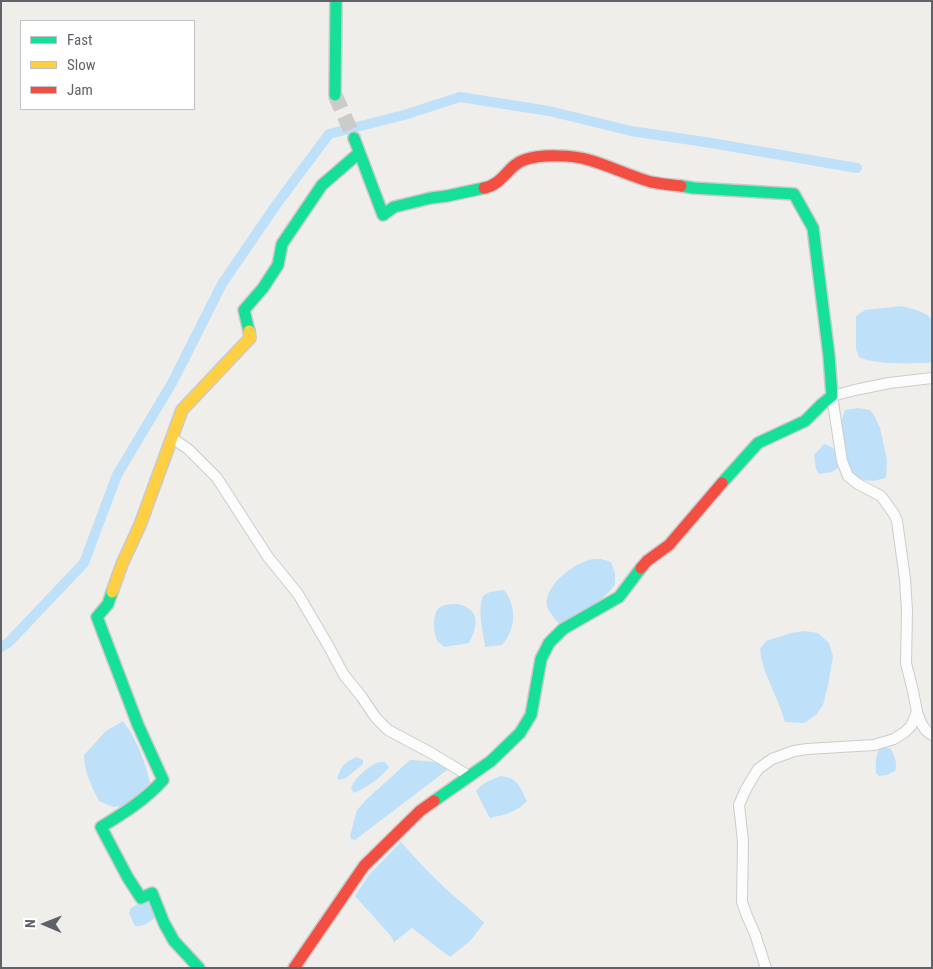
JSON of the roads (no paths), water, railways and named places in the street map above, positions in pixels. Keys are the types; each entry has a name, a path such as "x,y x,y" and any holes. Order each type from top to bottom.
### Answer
{"street":[{"path":"335,95 336,1"},
{"path":"354,138 383,215 394,207 490,187 499,182 512,168 523,160 543,156 587,159 652,182 686,187 794,194 813,228 829,356 832,396 842,461 848,476 858,484 881,496 897,521 905,579 907,611 906,663 916,712 924,729 932,735"},
{"path":"199,968 166,929 152,893 140,898 101,827 132,808 151,793 163,780 138,725 97,617 108,604 122,564 140,525 182,410 250,338 244,310 263,288 278,265 282,244 322,185 360,153"},
{"path":"294,968 364,866 420,811 490,761 520,733 532,715 541,659 549,643 563,629 619,597 646,561 669,545 758,443 805,421 832,396 889,383 932,378"},
{"path":"172,438 188,449 217,478 268,556 298,594 344,676 376,718 388,730 469,776"},
{"path":"766,968 742,902 743,841 740,804 746,789 758,769 772,759 807,749 874,745 894,739 911,726 916,712"}],"water":[{"path":"901,306 922,312 932,319 932,362 883,362 866,360 859,357 856,349 856,316 865,310"},
{"path":"858,408 870,410 880,428 887,460 886,478 873,481 864,480 856,477 850,470 841,421 845,410"},
{"path":"824,444 837,453 838,468 832,472 819,474 816,469 814,455"},
{"path":"601,559 611,562 615,573 615,585 596,603 560,625 548,609 548,594 552,587 565,573 579,564 589,560"},
{"path":"504,590 513,610 510,632 502,645 485,647 480,615 483,596 490,592"},
{"path":"448,604 458,604 471,610 476,619 476,624 469,643 444,647 438,642 435,634 435,615 441,607"},
{"path":"805,631 818,633 829,643 833,656 828,685 823,705 816,715 804,723 785,722 764,667 760,649 766,641 791,633"},
{"path":"123,721 140,751 150,783 130,802 114,807 99,801 87,773 84,755 106,731"},
{"path":"882,747 891,749 896,768 895,771 887,775 879,776 876,773 876,759"},
{"path":"357,757 363,760 363,764 346,778 340,780 337,778 344,765"},
{"path":"410,760 436,762 451,767 355,840 351,839 350,836 357,810"},
{"path":"379,762 385,762 389,767 373,782 354,793 351,788 359,776"},
{"path":"501,776 515,781 527,801 515,810 490,818 476,791 484,784"},
{"path":"401,842 439,882 484,923 470,941 450,957 412,928 394,942 391,936 355,896 368,876"},
{"path":"147,898 157,916 144,925 135,926 129,913 131,908"}],"waterway":[{"path":"1,647 8,643 84,563 117,475 172,383 222,284 276,205 329,134 404,115 460,97 549,111 631,131 857,168"}],"tunnel":[{"path":"335,95 354,138"}]}
